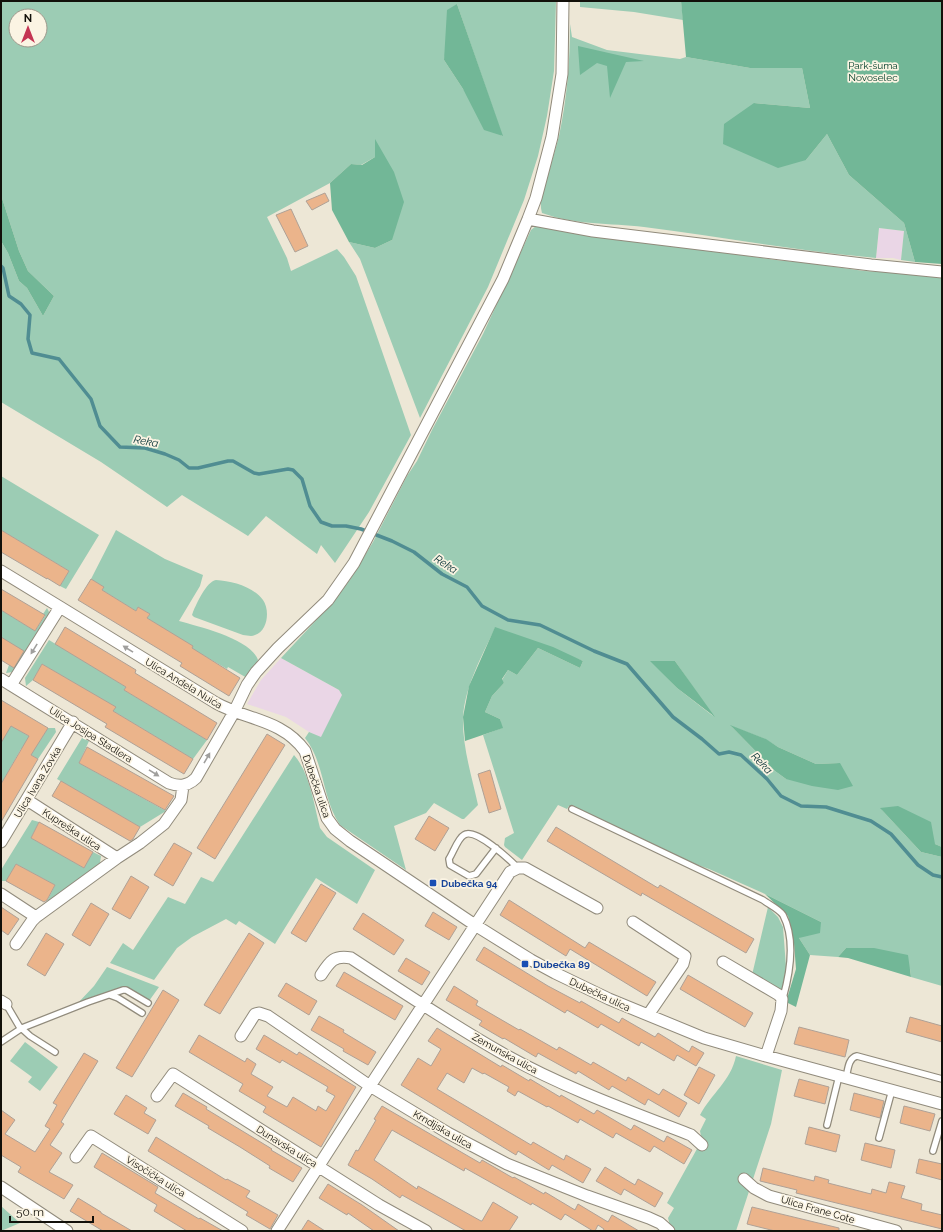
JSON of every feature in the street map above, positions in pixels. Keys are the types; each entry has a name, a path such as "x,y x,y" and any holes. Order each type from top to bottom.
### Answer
{"street":[{"path":"234,712 247,686 271,655 328,600 354,563 375,520 503,279 536,198 552,137 562,74 563,1"},
{"path":"528,220 593,231 863,264 942,272"},
{"name":"Ulica Anđela Nuića","path":"1,571 216,703 234,712 196,778 183,786"},
{"path":"6,682 60,607"},
{"name":"Ulica Josipa Stadlera","path":"6,682 73,722 169,783 176,786 183,786"},
{"name":"Dubečka ulica","path":"234,712 264,721 290,735 299,742 305,750 327,818 335,829 350,842 475,925 555,973 609,999 704,1038 942,1104"},
{"name":"Ulica Ivana Zovka","path":"1,841 73,722"},
{"path":"16,944 36,917 140,843 164,824 181,800 183,786"},
{"name":"Kupreška ulica","path":"27,800 117,858"},
{"path":"277,1231 510,872 518,868 525,868 597,908"},
{"path":"1,894 36,917"},
{"path":"633,922 685,956 683,964 648,1015"},
{"name":"Zemunska ulica","path":"321,975 329,962 335,958 343,956 351,958 423,1005 500,1052 580,1092 691,1135 702,1145"},
{"path":"722,962 782,998 781,1011 766,1056"},
{"name":"Krndijska ulica","path":"241,1036 255,1014 259,1013 268,1016 370,1086 448,1133 501,1161 546,1180 649,1218 660,1223 669,1231"},
{"name":"Dunavska ulica","path":"157,1096 172,1074 379,1205 426,1231"},
{"name":"Visočička ulica","path":"76,1157 91,1136 242,1231"},
{"name":"Ulica Frane Cote","path":"744,1179 754,1188 769,1196 896,1231"},
{"path":"1,1187 67,1231"}],"lane":[{"path":"572,809 763,900 782,914 789,936 790,967 782,998"},
{"path":"496,848 476,874 469,876 450,865 449,859 462,835 467,833 473,834 496,848 518,868"},
{"path":"1,1042 22,1028 126,990 148,1003"},
{"path":"110,995 118,998 142,1013"},
{"path":"4,1003 22,1028 30,1036 55,1052"},
{"path":"827,1125 842,1077 854,1056 942,1079"},
{"path":"879,1138 892,1090"},
{"path":"933,1151 942,1121"}],"shaded area":[{"path":"879,228 904,231 901,260 893,258 876,258"},
{"path":"281,658 339,690 343,695 321,738 286,717 247,704 261,680"}],"green space":[{"path":"1,1 556,1 554,71 547,116 538,156 524,200 488,287 420,418 360,259 349,242 375,248 392,240 375,141 375,157 361,165 351,164 330,183 267,217 287,258 291,271 337,249 344,257 356,276 411,435 369,512 335,563 321,545 317,554 266,516 248,536 182,495 167,507 101,462 1,402 1,241 8,253 19,281 27,288 43,316 54,296 28,271 19,251 1,195","holes":["457,4 502,135 463,89 444,60"]},
{"path":"580,1 681,1 683,20 634,12 580,7"},
{"name":"Park-šuma Novoselec","path":"681,1 942,1 942,264 915,262 904,223 849,175 827,134 806,160 778,168 723,144 724,124 754,103 810,108 802,68 750,68 686,57"},
{"path":"457,4 503,136 484,130 463,89 444,60 447,10"},
{"path":"570,24 572,37 607,50 680,59 686,57 750,68 802,68 810,108 754,103 806,160 827,134 849,175 904,223 915,262 901,260 904,231 879,228 876,258 789,248 644,227 580,222 542,213 542,192 559,136 564,108 569,66"},
{"path":"578,46 644,61 626,62 610,98 607,66 597,63 580,75"},
{"path":"375,139 394,172 404,202 392,240 375,248 349,242 332,210 330,183 351,164 362,165 375,157"},
{"path":"1,195 19,251 28,271 54,296 43,316 27,288 19,281 8,253 1,241"},
{"path":"545,225 571,233 599,235 864,271 942,275 942,847 881,809 921,852 942,857 942,986 911,977 910,969 846,948 838,957 810,955 799,938 821,922 765,894 709,869 687,861 569,806 567,809 558,805 522,860 505,847 505,838 514,833 483,735 502,728 500,719 485,712 492,696 504,683 502,680 508,670 517,675 538,648 580,668 583,661 495,628 480,660 464,705 464,739 478,805 464,819 462,819 434,803 426,813 394,826 406,870 340,825 334,815 316,758 312,748 305,738 309,732 321,737 342,695 339,690 281,658 335,600 351,578 373,542 483,334 531,230 536,226","holes":["651,661 675,661 713,716 677,688","731,726 765,739 778,747 816,764 840,763 786,779 775,771"]},
{"path":"1,476 99,535 66,589 60,586 69,571 1,530"},
{"path":"116,530 165,559 203,575 200,586 179,621 211,630 246,646 258,660 247,678 228,667 227,669 191,648 192,646 147,618 150,614 138,607 136,611 102,590 103,587 91,579"},
{"path":"216,580 241,585 253,591 263,600 267,609 267,614 265,625 259,633 252,636 243,635 192,615 199,598 205,589"},
{"path":"47,608 49,612 48,617 13,672 6,673 9,665 1,637 1,610 35,631 45,616 43,614"},
{"path":"495,627 553,647 583,661 580,668 538,648 517,675 508,670 502,679 504,683 492,696 485,712 500,719 503,728 465,741 463,717 469,686"},
{"path":"49,640 126,687 124,690 207,740 193,759 113,711 115,707 42,664 33,680 26,686 25,678"},
{"path":"650,661 675,661 715,717 677,688"},
{"path":"1,720 39,742 48,728 55,728 56,732 38,759 21,749 1,784 1,743 3,739"},
{"path":"730,725 766,739 778,747 816,764 840,763 853,786 838,790 812,786 786,779 775,771"},
{"path":"82,738 89,741 79,763 166,811 140,827 57,779"},
{"path":"294,755 308,780 320,828 327,837 375,870 357,904 316,878 275,944 239,921 236,925 226,919 192,937 177,948 154,980 110,963 123,943 133,950 168,897 185,904 201,877 213,882"},
{"path":"898,806 931,822 935,844 942,847 942,857 921,852 880,808"},
{"path":"32,820 39,822 31,838 84,868 93,852 101,856 100,863 86,876 46,903 55,885 16,864 6,881 1,881 1,870"},
{"path":"765,894 821,922 820,933 799,938 810,955 796,1007 786,1002 796,969 794,943 788,916"},
{"path":"768,907 778,917 783,927 786,967 782,992 752,975"},
{"path":"846,948 874,948 908,955 911,977 848,958 838,957"},
{"path":"107,967 159,987 149,1001 126,988 77,1004 94,986"},
{"path":"25,1042 58,1067 40,1091 28,1082 32,1077 10,1061"},
{"path":"736,1056 782,1070 771,1124 736,1231 670,1231 668,1218 674,1208 667,1203 703,1138 700,1131 706,1119 700,1115 704,1107 730,1073"},
{"path":"1,1206 20,1223 1,1231"}],"building":[{"path":"325,193 329,201 312,210 306,201"},
{"path":"291,209 308,246 295,252 276,215"},
{"path":"1,530 69,571 60,586 1,552"},
{"path":"91,579 104,587 102,590 136,611 138,607 150,614 147,618 193,646 192,648 240,678 229,696 180,666 182,663 78,600"},
{"path":"1,589 45,615 35,631 1,610"},
{"path":"65,627 136,670 135,673 217,723 207,740 124,690 126,687 55,644"},
{"path":"1,637 24,651 14,668 1,660"},
{"path":"42,664 116,707 113,711 193,759 184,774 105,727 107,724 33,680"},
{"path":"1,700 48,728 31,755 38,759 1,822 1,784 29,736 11,726 1,743"},
{"path":"267,734 285,745 215,859 197,848"},
{"path":"87,747 174,796 165,810 79,763"},
{"path":"490,770 501,809 489,813 478,774"},
{"path":"61,781 140,827 133,839 130,841 52,796"},
{"path":"429,816 449,828 435,851 415,839"},
{"path":"39,822 93,852 84,868 31,838"},
{"path":"556,827 658,888 660,885 754,939 746,953 642,893 641,896 547,841"},
{"path":"174,843 192,853 173,886 154,875"},
{"path":"16,864 55,885 47,900 44,902 6,881"},
{"path":"131,876 149,887 130,919 112,909"},
{"path":"321,884 336,893 306,942 291,933"},
{"path":"509,900 585,948 589,942 656,982 647,996 570,949 566,956 500,915"},
{"path":"91,903 109,914 90,946 72,935"},
{"path":"1,907 19,919 8,935 1,930"},
{"path":"433,912 457,927 449,940 425,926"},
{"path":"363,913 404,940 394,955 353,929"},
{"path":"46,933 64,944 45,976 27,965"},
{"path":"249,933 264,943 220,1014 204,1005"},
{"path":"484,947 548,986 580,1003 581,1001 619,1023 622,1018 655,1037 658,1033 689,1052 692,1046 704,1053 696,1066 677,1055 674,1061 641,1042 639,1046 601,1024 598,1028 567,1010 565,1013 476,960"},
{"path":"406,958 430,972 422,985 398,971"},
{"path":"344,972 403,1006 395,1020 336,986"},
{"path":"688,975 753,1013 745,1027 680,989"},
{"path":"286,983 317,1001 309,1015 278,996"},
{"path":"454,986 478,1001 476,1005 557,1050 559,1047 591,1065 593,1062 626,1081 628,1077 659,1095 663,1089 687,1103 679,1117 648,1099 645,1105 612,1086 609,1090 578,1071 576,1074 538,1053 536,1057 479,1025 482,1021 446,1000"},
{"path":"163,990 179,1000 132,1077 116,1068"},
{"path":"319,1016 344,1030 343,1032 376,1052 368,1065 311,1030"},
{"path":"910,1017 942,1026 942,1042 906,1032"},
{"path":"799,1027 849,1040 845,1057 794,1044"},
{"path":"437,1028 501,1067 502,1065 529,1081 530,1079 560,1097 561,1095 594,1114 597,1110 631,1130 634,1125 664,1142 667,1136 692,1150 684,1164 654,1146 650,1152 616,1133 613,1138 580,1119 578,1123 518,1091 515,1096 507,1091 509,1087 472,1068 464,1083 447,1073 437,1089 531,1145 533,1142 564,1160 566,1155 591,1169 583,1183 552,1165 549,1170 518,1151 516,1155 401,1085 418,1058 431,1066 441,1049 428,1041"},
{"path":"199,1035 245,1062 247,1058 256,1064 251,1074 273,1087 267,1096 287,1107 293,1097 316,1111 318,1106 326,1111 335,1096 326,1091 328,1087 282,1060 280,1063 256,1049 264,1035 297,1055 299,1052 356,1087 321,1147 263,1112 266,1107 239,1091 243,1084 189,1052"},
{"path":"84,1053 98,1061 61,1122 64,1124 50,1145 62,1153 49,1172 73,1185 64,1199 18,1172 21,1167 1,1155 1,1110 15,1120 5,1134 35,1152 50,1129 45,1126 57,1105 53,1103"},
{"path":"699,1067 715,1075 699,1104 684,1095"},
{"path":"799,1079 829,1087 825,1104 794,1096"},
{"path":"183,1093 207,1107 206,1109 272,1149 271,1150 302,1168 293,1182 208,1128 209,1126 175,1106"},
{"path":"854,1093 884,1101 880,1118 850,1110"},
{"path":"126,1095 147,1108 144,1113 156,1120 148,1134 114,1114"},
{"path":"382,1106 480,1163 482,1160 544,1194 545,1192 575,1210 578,1204 608,1222 612,1215 639,1231 603,1231 604,1229 598,1225 595,1231 593,1231 565,1214 561,1220 465,1168 464,1171 392,1130 374,1160 417,1189 418,1186 481,1221 493,1202 518,1217 509,1231 466,1231 402,1195 400,1198 348,1165 376,1120 374,1119"},
{"path":"904,1106 935,1114 930,1131 900,1123"},
{"path":"809,1127 840,1135 836,1152 805,1144"},
{"path":"156,1137 226,1180 227,1179 250,1191 246,1197 278,1215 270,1229 246,1215 248,1212 148,1151"},
{"path":"865,1143 895,1150 891,1168 861,1160"},
{"path":"102,1153 158,1187 155,1193 199,1219 200,1218 223,1231 187,1231 154,1211 157,1205 94,1167"},
{"path":"919,1159 942,1164 942,1180 916,1173"},
{"path":"605,1167 635,1185 638,1179 663,1193 655,1207 624,1189 621,1195 596,1181"},
{"path":"763,1168 814,1181 815,1176 829,1180 828,1183 871,1194 872,1189 886,1193 889,1182 905,1186 901,1198 922,1204 921,1210 942,1215 942,1229 796,1193 797,1190 760,1181"},
{"path":"328,1184 362,1205 399,1231 374,1231 348,1213 347,1215 319,1198"},
{"path":"78,1198 132,1231 103,1231 70,1211"},
{"path":"752,1207 839,1228 839,1231 775,1231 747,1224"},
{"path":"308,1220 325,1231 301,1231"}],"waterway":[{"name":"Reka","path":"1,266 3,268 9,296 21,304 30,315 28,339 32,353 59,359 91,399 100,426 120,447 145,448 165,454 179,460 189,468 198,468 233,461 254,473 259,474 288,469 293,470 302,479 310,506 321,522 332,526 346,526 361,529 392,541 414,552 442,574 467,587 482,606 508,620 540,625 594,651 627,664 673,717 719,754 729,752 741,755 767,779 781,796 801,806 826,807 871,821 891,834 918,865 933,875 942,877"}],"place":[{"name":"Dubečka 94","path":"433,883"},
{"name":"Dubečka 89","path":"525,964"}]}
